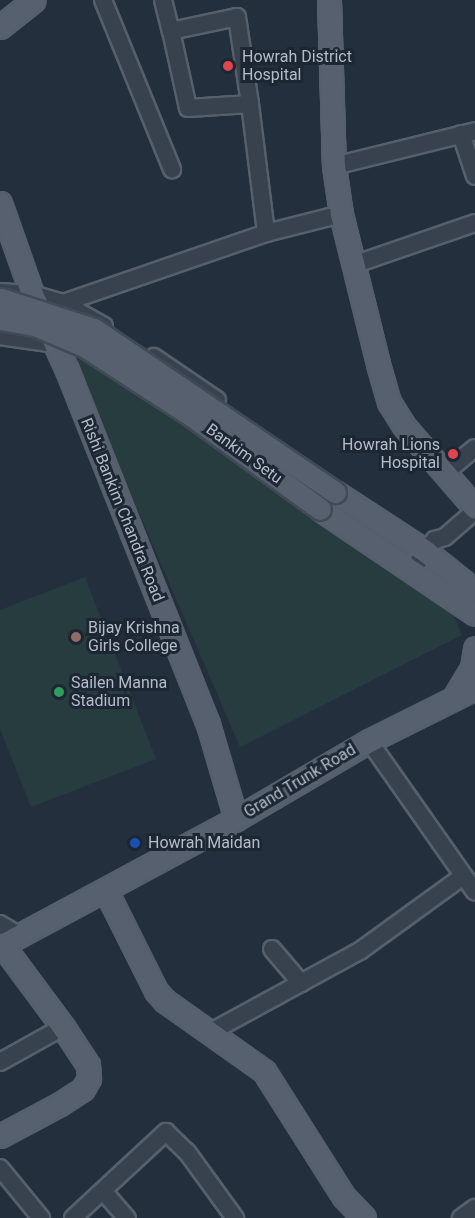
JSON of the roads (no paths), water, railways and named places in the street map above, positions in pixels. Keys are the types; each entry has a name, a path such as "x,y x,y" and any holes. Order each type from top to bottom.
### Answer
{"main road":[{"path":"0,27 34,0"},
{"path":"329,0 334,166 341,214 389,402 404,426 475,509"},
{"name":"Rishi Bankim Chandra Road","path":"0,203 32,294 55,344 208,724 236,819"},
{"name":"Bankim Setu","path":"0,299 94,329 425,551 475,591"},
{"name":"Bankim Setu","path":"0,319 35,325 84,346 192,416 320,509 475,614"},
{"path":"454,698 472,668 475,648"},
{"name":"Grand Trunk Road","path":"6,938 106,891 236,819 369,741 475,688"},
{"path":"106,891 156,991 209,1033 264,1071 355,1215"},
{"path":"0,1136 60,1104 83,1089 90,1078 88,1065 6,938"}],"street":[{"path":"103,0 172,169"},
{"path":"163,0 188,108 250,104"},
{"path":"171,31 237,17 266,233"},
{"path":"334,166 468,132 475,176"},
{"path":"63,303 266,233 341,214"},
{"path":"353,265 475,223"},
{"path":"0,292 32,294 63,303 134,345 356,495 370,514"},
{"path":"0,336 55,344 63,303"},
{"path":"445,473 475,448"},
{"path":"412,570 425,551 475,509"},
{"path":"209,1033 361,950 471,885 369,741"},
{"path":"272,949 301,982"},
{"path":"0,1062 63,1027"},
{"path":"73,1218 104,1192 165,1132 187,1152 235,1218"},
{"path":"0,1168 41,1218"},
{"path":"104,1192 127,1218"}],"place":[{"name":"Howrah District Hospital","path":"228,66"},
{"name":"Howrah Lions Hospital","path":"453,454"},
{"name":"Bijay Krishna Girls College","path":"76,637"},
{"name":"Sailen Manna Stadium","path":"59,692"},
{"name":"Howrah Maidan","path":"135,843"}]}
